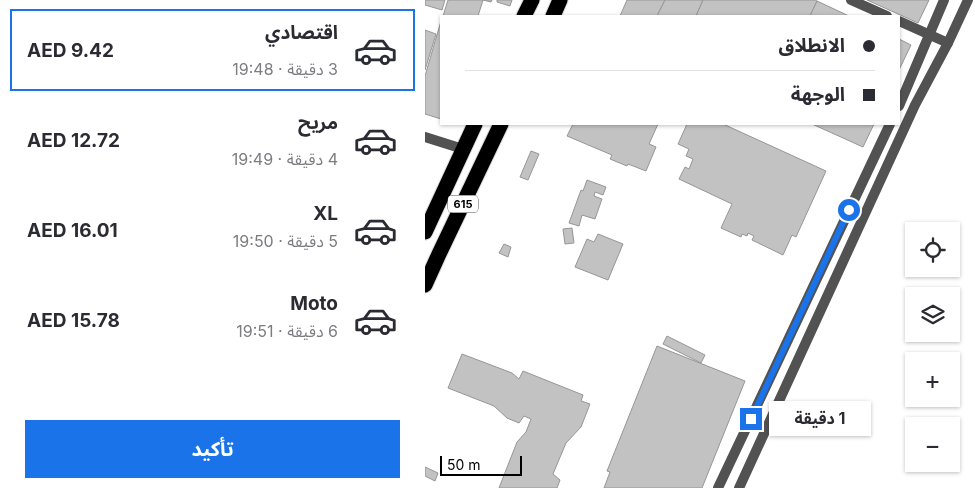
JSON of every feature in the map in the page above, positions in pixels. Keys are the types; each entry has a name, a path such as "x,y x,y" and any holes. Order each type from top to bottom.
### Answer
{"highway":[{"path":"524,15 532,0"},
{"path":"553,15 560,0"},
{"name":"615","path":"425,232 475,125"},
{"name":"615","path":"425,285 501,125"}],"street":[{"path":"851,0 885,15"},
{"path":"900,104 944,0"},
{"path":"739,488 915,106 968,0"},
{"path":"900,21 948,43"},
{"path":"718,488 890,125"},
{"path":"425,137 463,149"}],"building":[{"path":"425,0 445,0 442,10 425,5"},
{"path":"448,0 483,0 478,15 443,15"},
{"path":"497,0 512,0 510,6 497,2"},
{"path":"627,0 665,0 658,15 620,15"},
{"path":"665,0 703,0 696,15 658,15"},
{"path":"703,0 817,1 810,15 696,15"},
{"path":"867,0 929,0 918,23"},
{"path":"817,1 847,15 810,15"},
{"path":"440,24 440,119 425,114 425,76"},
{"path":"425,30 436,34 425,70"},
{"path":"900,40 911,45 900,68"},
{"path":"572,125 658,125 649,144 656,147 646,171 610,159 612,155 567,136"},
{"path":"687,125 725,125 826,171 796,237 792,235 783,255 752,240 754,236 748,233 747,236 742,234 741,237 721,228 732,204 679,179 685,167 689,169 693,159 686,156 689,149 678,144"},
{"path":"814,125 874,125 863,147"},
{"path":"531,151 539,154 528,180 520,177"},
{"path":"587,180 606,187 603,195 595,192 594,196 602,199 595,219 582,215 579,226 569,223 581,190 583,191"},
{"path":"572,228 574,243 565,244 563,229"},
{"path":"598,234 623,244 608,280 575,267 587,239 594,242"},
{"path":"504,244 511,247 508,257 499,253"},
{"path":"667,336 705,355 701,363 663,344"},
{"path":"657,346 745,381 702,488 604,488 610,472 607,471"},
{"path":"462,354 512,373 519,379 523,371 583,395 581,401 590,404 581,427 566,443 553,474 560,480 557,488 499,488 517,442 526,432 531,419 524,416 519,423 507,418 494,406 448,388"},
{"path":"425,467 438,473 435,481 425,476"}],"route":[{"path":"751,419 849,210"}]}
